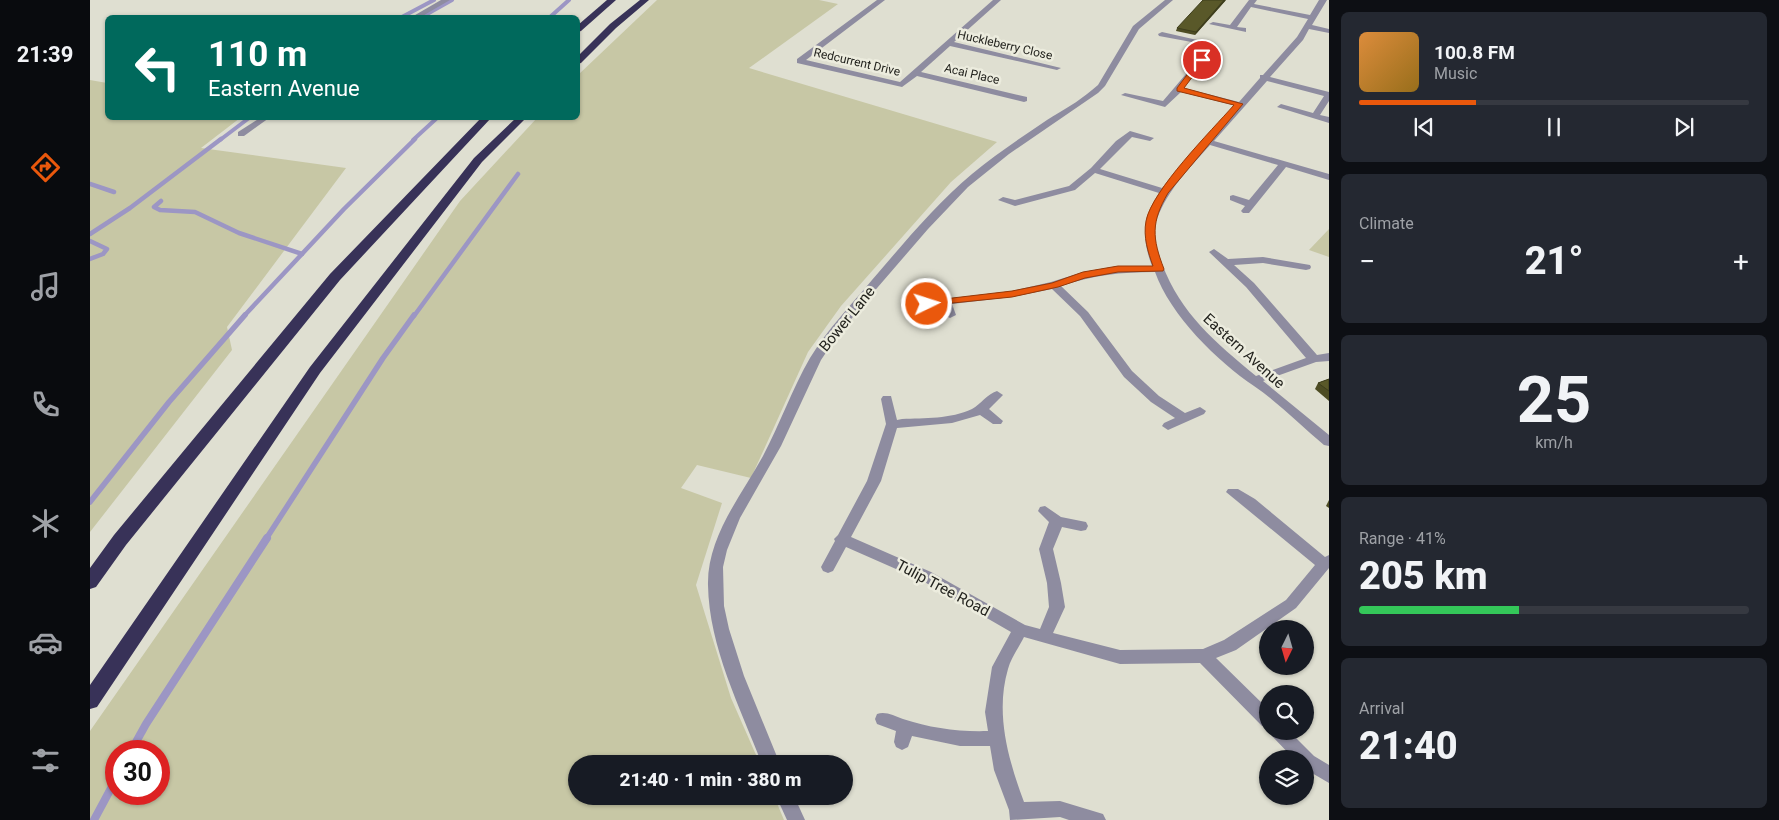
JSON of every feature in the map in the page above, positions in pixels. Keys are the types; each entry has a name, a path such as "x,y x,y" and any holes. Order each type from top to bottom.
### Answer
{"highway":[{"path":"580,27 612,0"},
{"path":"580,59 613,26 645,0"},
{"path":"90,582 120,540 335,277 484,120"},
{"path":"90,701 315,370 478,160 519,120"}],"street":[{"path":"418,15 446,0"},
{"name":"Redcurrent Drive","path":"881,0 800,61 902,85 997,0"},
{"name":"Bower Lane","path":"768,755 728,652 718,616 717,561 741,504 784,428 803,381 831,334 932,217 966,184 1050,122 1093,94 1136,28 1168,0"},
{"name":"Eastern Avenue","path":"1323,0 1300,38 1239,104 1209,142 1164,192 1150,221 1150,235 1152,251 1164,286 1191,325 1253,381 1329,442"},
{"path":"1232,28 1251,2 1329,31"},
{"path":"1213,24 1243,30"},
{"path":"1125,95 1165,104 1202,60 1190,57 1202,42 1162,34"},
{"name":"Huckleberry Close","path":"948,43 1057,68"},
{"name":"Acai Place","path":"915,73 1024,98"},
{"path":"1263,77 1329,95 1315,116"},
{"path":"1179,89 1239,104"},
{"path":"1282,107 1329,120"},
{"path":"241,134 262,120"},
{"path":"1120,127 1130,134 1150,138"},
{"path":"1003,200 1012,207 1072,188 1094,170 1130,134"},
{"path":"1209,142 1329,177"},
{"path":"1233,198 1248,207 1284,164"},
{"path":"1094,170 1164,192"},
{"path":"1214,252 1227,262 1314,359"},
{"path":"1227,262 1262,260 1282,266 1306,267"},
{"path":"927,304 1012,294 1054,285 1083,275 1118,269 1159,269"},
{"path":"1054,285 1084,314 1128,374 1156,399 1184,418"},
{"path":"946,303 950,315"},
{"path":"1253,381 1314,359 1329,358"},
{"path":"892,424 919,423 952,418 981,409 997,395"},
{"path":"828,567 841,539 874,481 892,424 887,398"},
{"path":"981,409 997,421"},
{"path":"1168,426 1200,411"},
{"name":"Tulip Tree Road","path":"841,539 926,576 1020,630 1120,657 1204,656 1230,644 1291,604 1326,563 1256,500 1233,492"},
{"path":"1046,511 1057,521 1081,526"},
{"path":"1044,636 1057,606 1046,549 1057,521"},
{"path":"1020,630 1000,667 993,712 1003,770 1018,815 1060,809 1097,820"},
{"path":"1204,656 1259,712"},
{"path":"883,719 903,734 960,739 997,738"},
{"path":"1287,740 1308,761 1329,775"},
{"path":"789,805 796,820"}],"green space":[{"path":"657,0 819,0 838,4 749,68 997,142 951,182 841,306 808,352 751,478 697,465 681,488 722,503 696,585 731,698 756,755 568,755 568,805 778,805 784,820 90,820 90,731 460,201 535,120 580,120 580,73"},
{"path":"90,80 105,83 105,120 237,120 201,148 346,168 227,327 232,350 90,532"},
{"path":"1329,229 1329,257 1309,250"}],"building":[{"path":"1203,0 1224,0 1196,32 1177,28"},
{"path":"1329,379 1329,391 1318,383"}],"waterway":[{"path":"406,15 434,0"},
{"path":"425,15 452,0"},
{"path":"552,15 569,0"},
{"path":"220,140 246,120"},
{"path":"413,140 435,120"},
{"path":"90,234 130,208 221,139"},
{"path":"302,254 344,209 415,139"},
{"path":"414,316 518,174"},
{"path":"90,184 114,192"},
{"path":"161,201 154,207 160,210 195,212 239,233 302,254"},
{"path":"90,241 107,249 103,254 90,259"},
{"path":"244,316 302,254"},
{"path":"90,502 169,402 245,315"},
{"path":"266,539 383,358 414,315"},
{"path":"137,740 267,538"},
{"path":"94,820 105,800"}],"route":[{"path":"927,304 1012,294 1054,285 1083,275 1118,269 1159,269 1152,251 1150,235 1150,221 1155,208 1164,192 1209,142 1239,104 1179,89 1202,60"}]}
